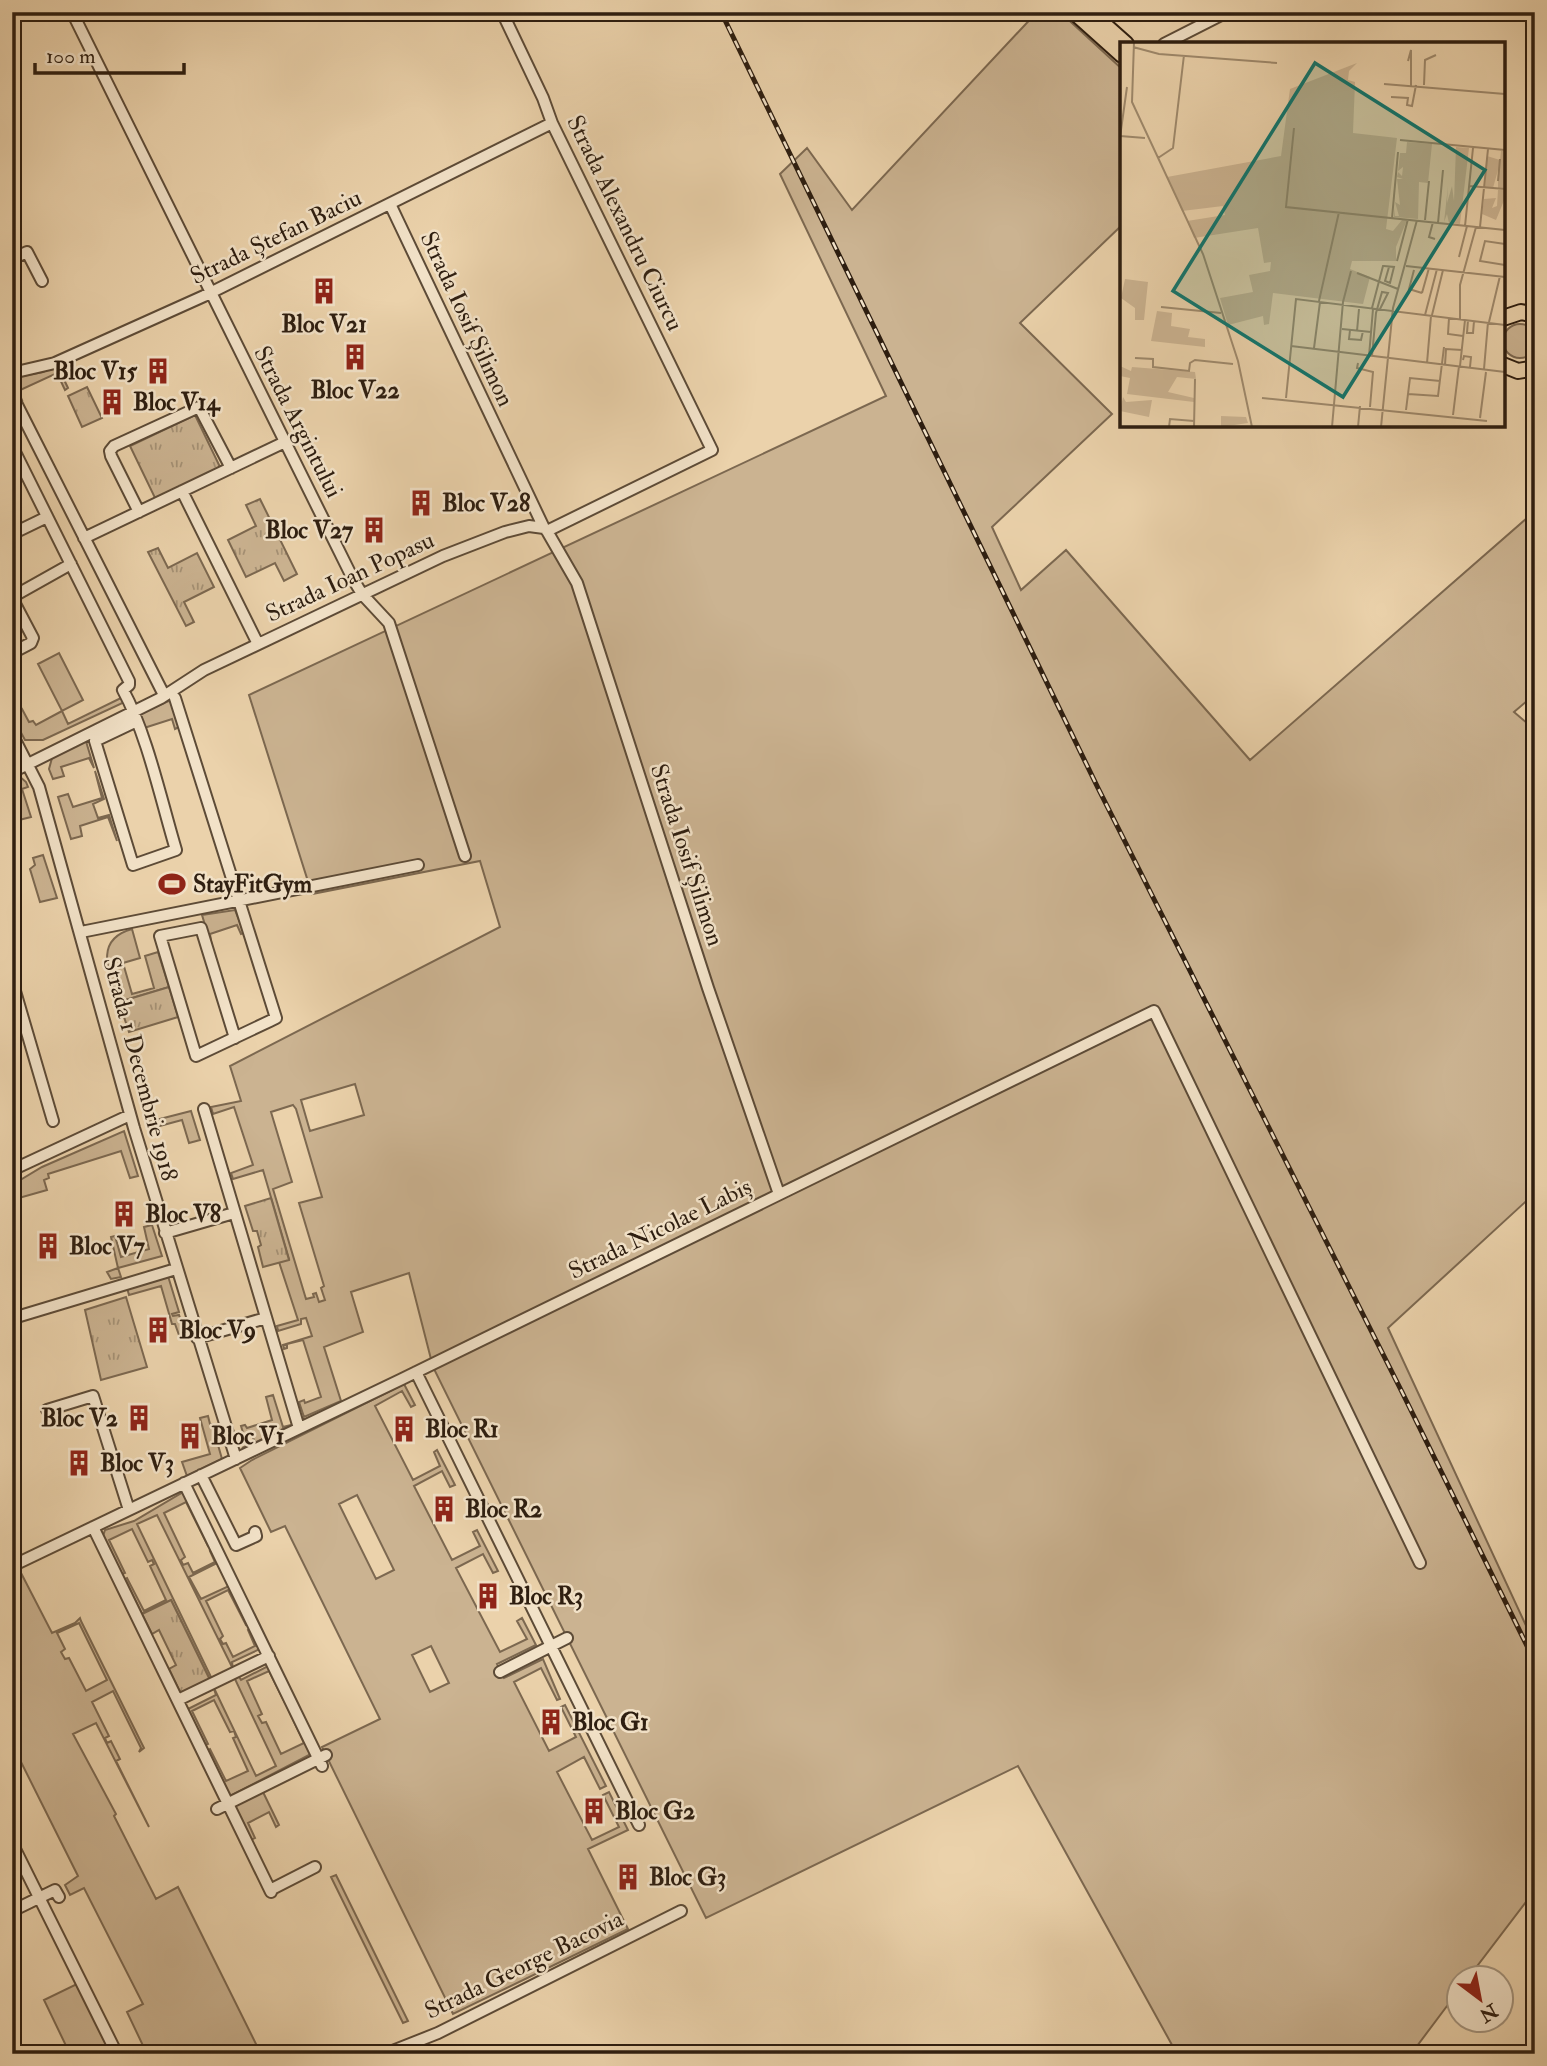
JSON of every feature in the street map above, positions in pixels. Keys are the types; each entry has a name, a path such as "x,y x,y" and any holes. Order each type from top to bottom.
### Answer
{"main road":[{"path":"1074,12 1120,53"},
{"path":"1090,12 1124,42"},
{"path":"1506,315 1521,312 1535,315"},
{"path":"1505,366 1518,371 1533,370"}],"street":[{"name":"Strada Argintului","path":"72,12 362,594 389,623 465,856"},
{"name":"Strada Alexandru Ciurcu","path":"502,12 552,123 712,450"},
{"path":"1168,42 1227,12"},
{"name":"Strada Ștefan Baciu","path":"12,373 55,363 210,293 552,123"},
{"name":"Strada Iosif Șilimon","path":"390,204 546,530 577,583 708,988 779,1194"},
{"path":"12,259 27,252 42,281"},
{"path":"12,395 169,697 239,900 276,1018 235,1038 196,1056 160,936 201,928 235,1038"},
{"path":"139,512 110,451 125,441 199,407 231,468"},
{"path":"84,538 285,442"},
{"path":"12,446 130,681 130,685 123,690 135,716 176,850 133,865 95,741 135,716"},
{"name":"Strada Ioan Popasu","path":"12,772 135,716 169,697 183,681 443,556 505,532 529,526 546,530 712,450"},
{"path":"182,491 257,645"},
{"path":"12,534 47,517"},
{"path":"12,653 30,643 33,638 13,600 14,596 71,564"},
{"name":"Strada 1 Decembrie 1918","path":"12,734 39,787 164,1233 236,1459"},
{"path":"81,932 418,865"},
{"path":"175,913 180,932"},
{"path":"12,981 53,1121"},
{"name":"Strada Nicolae Labiș","path":"12,1566 416,1372 1154,1011 1420,1563"},
{"path":"204,1109 299,1428"},
{"path":"12,1170 130,1115"},
{"path":"164,1233 234,1213"},
{"path":"20,1315 176,1269"},
{"path":"197,1338 266,1318"},
{"path":"416,1372 639,1825"},
{"path":"47,1410 93,1396 129,1510"},
{"path":"201,1475 236,1545 256,1536 255,1532"},
{"path":"184,1483 322,1760 223,1806"},
{"path":"93,1527 178,1700 223,1806 270,1891 315,1867"},
{"path":"500,1672 567,1639"},
{"path":"178,1700 269,1656"},
{"path":"12,1843 117,2054"},
{"path":"12,1911 55,1890 59,1897"},
{"name":"Strada George Bacovia","path":"385,2054 438,2033 681,1911"}],"green space":[{"path":"1037,12 1060,12 1120,67 1120,227 1020,323 1112,414 992,527 1021,590 1066,550 1250,760 1535,511 1535,694 1514,712 1535,730 1535,1193 1388,1328 1535,1645 1535,1890 1478,1965 1446,1965 1446,2007 1411,2054 1177,2054 1018,1766 706,1918 433,1367 409,1273 351,1292 363,1332 324,1347 341,1401 304,1417 299,1402 304,1400 305,1403 321,1397 303,1340 287,1344 284,1349 283,1345 312,1336 306,1318 301,1319 301,1324 278,1331 277,1326 298,1320 279,1262 289,1259 263,1170 233,1179 231,1173 253,1165 234,1107 213,1114 211,1107 241,1101 230,1066 500,927 480,861 312,894 249,695 886,396 780,174 807,148 852,210","holes":["355,1084 364,1115 310,1131 301,1100","293,1105 296,1109 322,1197 299,1203 324,1286 321,1288 325,1300 319,1302 316,1293 313,1294 314,1297 306,1299 273,1189 292,1182 271,1112"]},
{"path":"1513,325 1527,325 1536,334 1536,348 1527,357 1513,357 1505,349 1505,333"},
{"path":"57,365 68,388 65,390 57,373 18,391 22,400 18,401 12,389 12,378 43,372"},
{"path":"87,387 102,418 82,427 68,396"},
{"path":"195,415 221,469 156,500 130,446"},
{"path":"260,499 297,574 284,581 275,563 246,577 228,540 256,526 246,505"},
{"path":"158,548 168,568 197,553 214,587 184,602 194,622 186,626 148,552"},
{"path":"59,653 83,700 62,711 38,664"},
{"path":"125,696 129,700 43,740 25,740 12,716 22,709 29,722 33,721 36,725 62,711 68,724"},
{"path":"171,700 179,727 175,729 172,719 144,728 139,719 141,713"},
{"path":"85,738 94,768 89,758 61,767 64,776 53,779 49,769 52,758"},
{"path":"95,771 104,799 93,804 98,818 109,815 117,841 108,817 80,826 82,836 71,839 58,797 68,794 73,807 102,798"},
{"path":"19,776 28,787 22,789 31,817 15,821 12,811 12,778"},
{"path":"43,855 57,898 40,902 30,869 35,865 33,858"},
{"path":"235,910 244,933 241,934 237,925 210,934 212,948 202,915"},
{"path":"132,929 140,958 123,963 132,994 154,988 145,956 158,952 169,987 119,1002 109,970 108,950 112,941 120,934"},
{"path":"169,987 178,1017 129,1032 119,1002"},
{"path":"191,1111 200,1140 189,1143 182,1120 156,1127 157,1132 151,1133 148,1122"},
{"path":"124,1131 138,1176 130,1178 121,1151 48,1174 49,1178 44,1180 47,1190 12,1200 12,1185 42,1167"},
{"path":"271,1198 289,1260 263,1267 257,1231 253,1231 245,1206"},
{"path":"152,1225 162,1256 118,1268 111,1237 115,1236 121,1257 149,1249 144,1227"},
{"path":"118,1268 121,1277 111,1279 107,1272"},
{"path":"168,1276 179,1312 172,1314 179,1315 185,1333 179,1335 175,1324 172,1324 161,1286 129,1295 127,1288"},
{"path":"126,1297 147,1367 101,1380 85,1310"},
{"path":"404,1384 415,1405 411,1407 402,1391 375,1406 413,1480 440,1466 434,1452 437,1450 455,1485 450,1487 442,1471 414,1486 452,1560 480,1546 473,1532 477,1530 498,1571 493,1573 483,1554 456,1568 500,1652 527,1639 517,1621 522,1618 536,1645 497,1664 504,1678 543,1659 560,1699 557,1700 541,1668 514,1682 549,1751 576,1737 561,1707 565,1705 606,1786 600,1789 584,1757 557,1772 592,1840 619,1827 603,1795 609,1792 628,1830 588,1849 628,1929 453,2014 322,1747 380,1719 285,1526 271,1532 240,1468","holes":["357,1495 394,1570 376,1579 339,1504","431,1646 449,1683 430,1692 412,1655"]},
{"path":"273,1395 283,1427 291,1425 244,1448 242,1448 255,1442 252,1436 245,1439 241,1426 245,1425 247,1428 272,1420 266,1397"},
{"path":"208,1416 222,1459 187,1476 182,1462 210,1454 200,1418"},
{"path":"185,1491 211,1545 208,1546 186,1502 164,1513 185,1557 181,1560 183,1565 188,1563 193,1573 215,1562 210,1551 213,1550 219,1562 189,1577 201,1599 231,1585 249,1624 246,1625 228,1590 206,1601 223,1636 220,1639 223,1644 226,1643 233,1657 255,1646 248,1630 252,1628 262,1648 232,1662 233,1669 157,1515 137,1524 212,1679 210,1680 171,1600 142,1614 125,1579 127,1578 144,1611 166,1600 150,1566 154,1564 152,1560 148,1562 132,1529 109,1540 125,1573 122,1574 103,1536 105,1530 134,1521"},
{"path":"20,1571 52,1633 80,1618 144,1748 139,1752 141,1748 113,1691 92,1702 109,1736 105,1738 107,1743 111,1741 120,1759 116,1761 149,1827 96,1723 73,1734 116,1814 114,1816 156,1899 178,1887 261,2054 147,2054 127,2012 143,2004 84,1888 70,1895 65,1885 78,1876 12,1744 12,1575","holes":["79,1623 107,1680 86,1691 69,1658 65,1659 61,1652 65,1649 57,1633"]},
{"path":"171,1600 210,1680 181,1694 169,1669 176,1665 159,1630 152,1634 142,1614"},
{"path":"270,1665 288,1702 285,1703 269,1671 247,1681 262,1714 258,1716 262,1723 266,1722 281,1754 304,1743 288,1709 291,1708 313,1753 230,1796 208,1750 210,1749 226,1781 248,1771 233,1738 236,1737 234,1731 230,1732 214,1700 192,1711 208,1744 205,1745 188,1709 216,1695 213,1686 256,1776 276,1766 234,1677 238,1675 241,1680"},
{"path":"263,1792 279,1825 276,1827 269,1812 248,1823 255,1838 251,1840 235,1806"},
{"path":"336,1875 408,2021 403,2023 331,1877"},
{"path":"83,1981 118,2054 70,2054 44,2000"}],"railway":[{"path":"721,12 1098,788 1535,1662"}],"place":[{"name":"Bloc V21","path":"324,291"},
{"name":"Bloc V22","path":"355,357"},
{"name":"Bloc V15","path":"158,371"},
{"name":"Bloc V14","path":"112,402"},
{"name":"Bloc V28","path":"421,503"},
{"name":"Bloc V27","path":"374,530"},
{"name":"StayFitGym","path":"172,884"},
{"name":"Bloc V8","path":"124,1214"},
{"name":"Bloc V7","path":"48,1246"},
{"name":"Bloc V9","path":"158,1330"},
{"name":"Bloc V2","path":"139,1418"},
{"name":"Bloc R1","path":"404,1429"},
{"name":"Bloc V1","path":"190,1436"},
{"name":"Bloc V3","path":"79,1463"},
{"name":"Bloc R2","path":"444,1509"},
{"name":"Bloc R3","path":"488,1596"},
{"name":"Bloc G1","path":"551,1722"},
{"name":"Bloc G2","path":"594,1811"},
{"name":"Bloc G3","path":"628,1877"}]}
